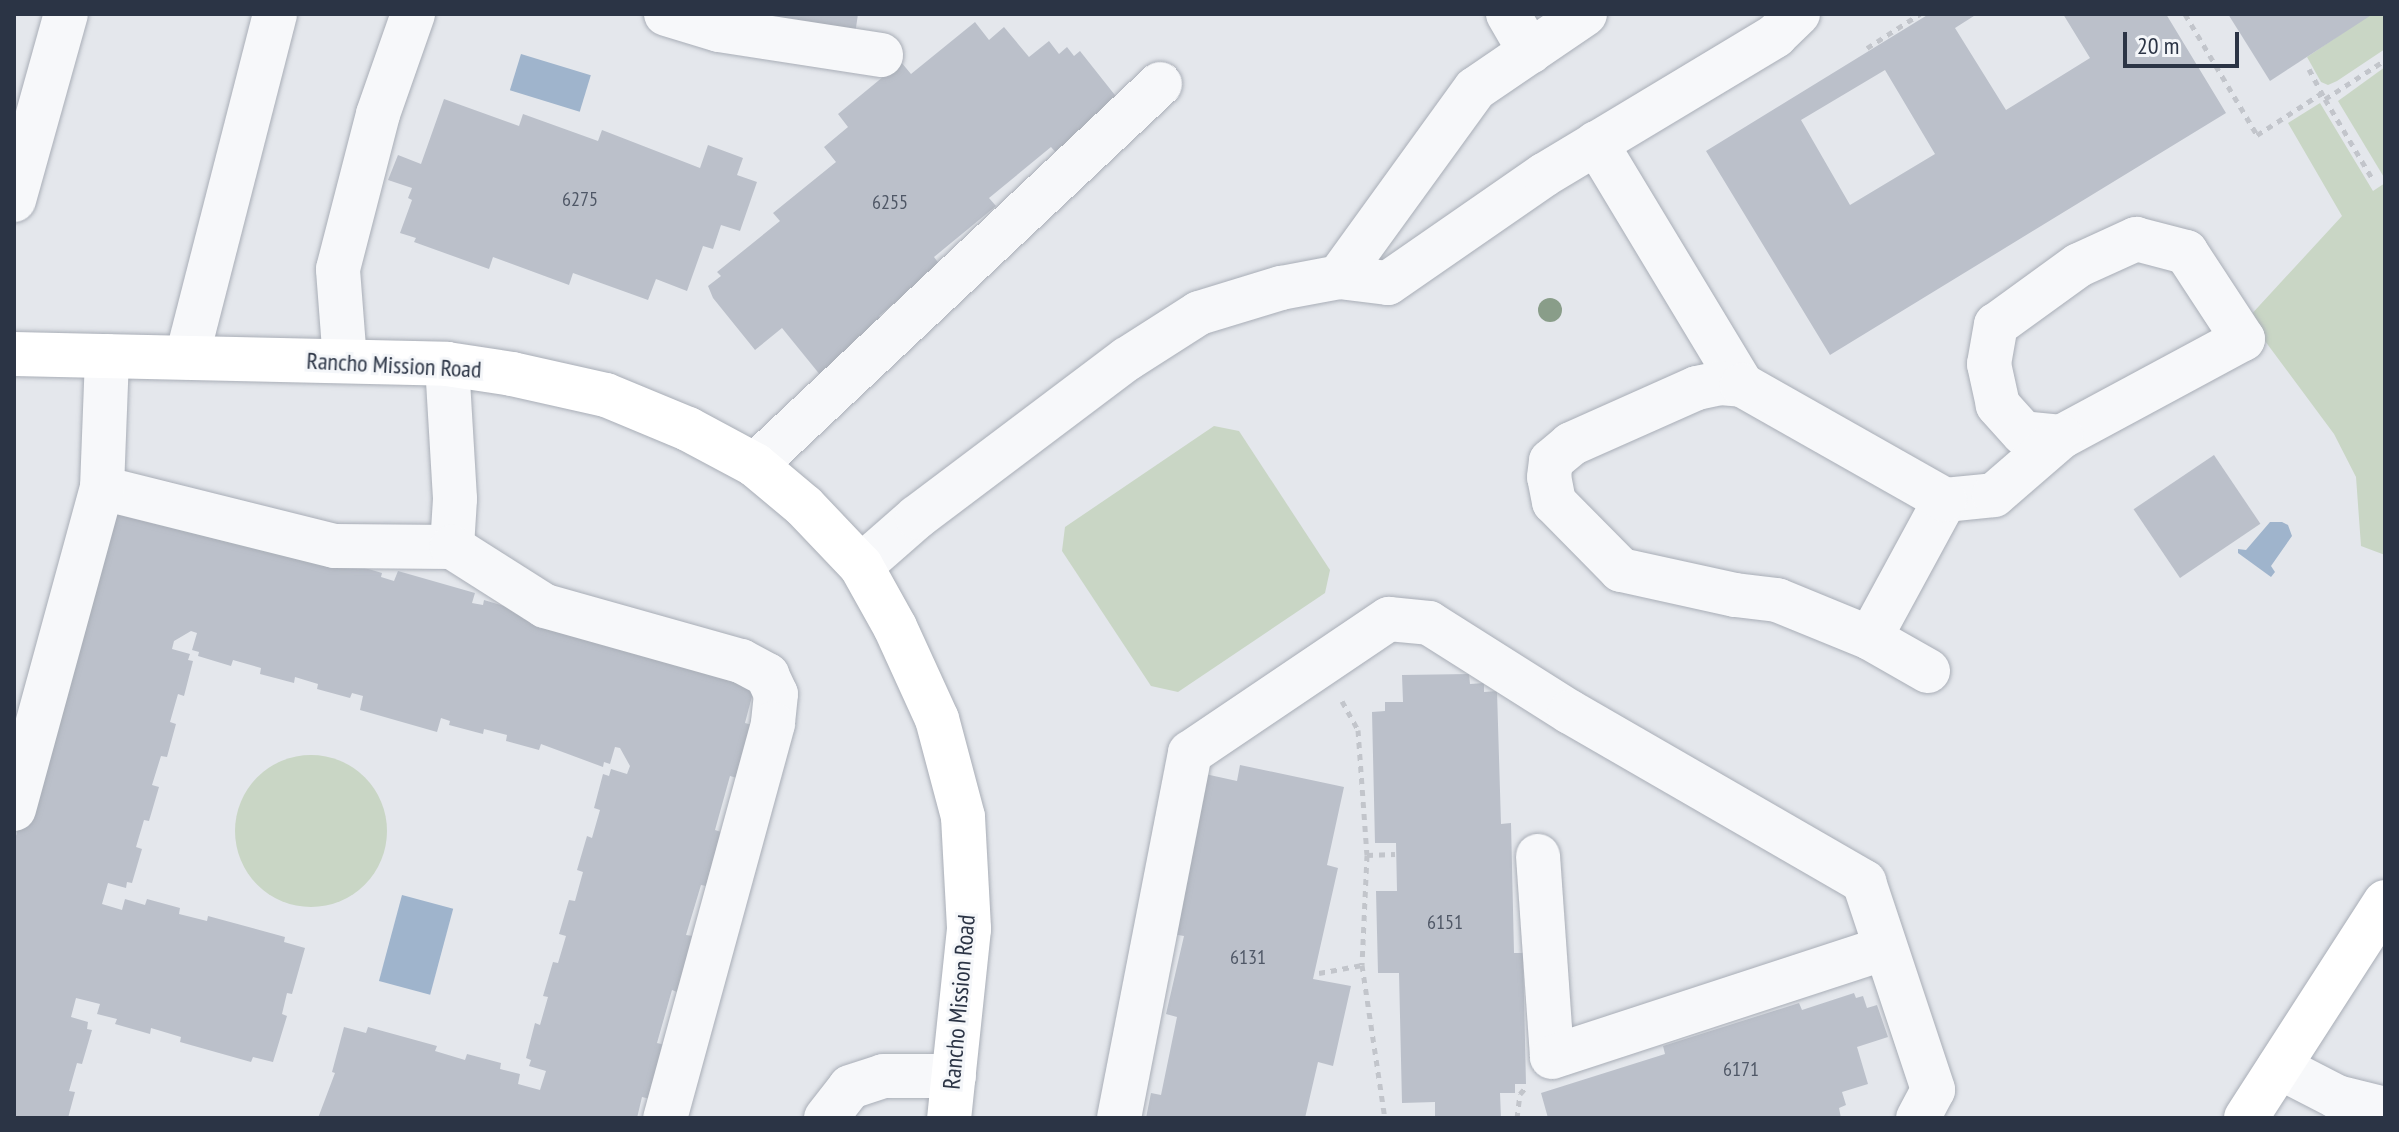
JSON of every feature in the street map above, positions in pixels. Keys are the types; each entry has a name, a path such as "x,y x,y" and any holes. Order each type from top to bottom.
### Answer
{"main road":[{"name":"Rancho Mission Road","path":"14,354 447,364 512,374 606,395 688,429 755,465 804,506 861,566 895,627 937,719 963,817 969,929 951,1097"},
{"path":"2246,1118 2385,902"}],"street":[{"path":"14,200 66,14"},
{"path":"187,357 275,14"},
{"path":"345,361 338,269 378,114 413,14"},
{"path":"666,14 719,30 881,55"},
{"path":"1508,14 1530,52"},
{"path":"1339,277 1475,89 1585,14"},
{"path":"861,566 917,517 1115,368 1199,313 1281,288 1339,277 1388,283 1544,175 1775,36 1798,14"},
{"path":"755,465 1160,84"},
{"path":"1596,143 1742,385"},
{"path":"1928,671 1870,638 1777,600 1735,595 1621,570 1554,502 1549,477 1551,461 1571,444 1697,388 1720,383 1742,385 1945,500 1994,495 2061,437 2243,339 2186,252 2136,239 2079,265 1996,325 1989,364 1998,405 2023,433 2061,437"},
{"path":"14,809 102,488 107,356"},
{"path":"447,364 455,499 452,547"},
{"path":"102,488 335,546 452,547 545,606 754,666 773,684 773,724 665,1118"},
{"path":"1870,638 1945,500"},
{"path":"1119,1118 1190,753 1389,619 1429,623 1570,712 1864,882 1933,1090 1918,1118"},
{"path":"1538,856 1552,1057 1885,948"},
{"path":"2279,1067 2337,1097 2385,1109"},
{"path":"826,1118 850,1087 883,1076 951,1097"}],"path":[{"path":"1867,48 1920,14"},
{"path":"2185,14 2257,135 2385,60"},
{"path":"2309,69 2373,180"},
{"path":"1322,664 1358,730 1367,855 1362,965 1385,1118"},
{"path":"1367,855 1395,854"},
{"path":"1319,973 1362,965"}],"green space":[{"path":"2371,14 2385,14 2385,49 2337,81 2328,85 2321,82 2307,57"},
{"path":"2385,67 2385,179 2338,101"},
{"path":"2320,103 2373,191 2385,183 2385,555 2361,546 2356,477 2334,434 2248,318 2342,216 2288,123"},
{"path":"1214,426 1239,431 1330,570 1325,593 1178,692 1151,686 1062,551 1065,527"},
{"path":"311,755 340,761 365,777 381,802 387,831 381,860 365,885 340,901 311,907 282,901 257,885 241,860 235,831 241,802 257,777 282,761"}],"water":[{"path":"521,54 591,75 580,112 510,90"},
{"path":"2270,522 2288,525 2292,536 2271,566 2275,572 2271,577 2238,553 2238,549 2246,550"},
{"path":"402,895 453,909 430,995 379,981"}],"building":[{"path":"752,14 858,14 854,41"},
{"path":"1929,14 1977,14 1955,28 2006,110 2090,58 2063,14 2166,14 2226,113 1830,355 1706,151","holes":["1885,70 1935,154 1850,205 1801,120"]},
{"path":"2228,14 2373,14 2270,81"},
{"path":"975,22 989,40 1004,27 1029,57 1049,41 1059,54 1067,47 1074,56 1080,51 1122,104 1059,156 1051,147 989,198 996,206 934,257 940,265 879,316 885,323 821,376 782,328 755,350 713,298 708,286 721,276 717,272 780,221 773,213 836,162 824,147 848,127 838,114 901,62 911,74"},
{"path":"444,99 519,126 523,114 598,141 602,130 700,168 708,145 743,158 737,175 757,182 740,231 721,225 713,249 703,246 687,291 656,279 648,300 573,273 569,285 493,257 489,269 414,242 416,238 400,233 412,200 408,198 412,188 388,180 398,155 421,164"},
{"path":"2214,455 2260,524 2180,578 2134,509"},
{"path":"108,502 328,557 382,573 381,577 394,581 398,571 475,593 472,603 483,605 484,600 756,681 745,723 752,725 737,778 730,776 715,830 721,832 706,886 701,885 686,935 693,936 677,992 672,990 657,1043 665,1045 650,1099 642,1097 637,1118 318,1118 335,1073 332,1072 344,1027 366,1033 368,1027 437,1046 435,1051 465,1060 467,1054 501,1063 500,1069 520,1074 518,1084 540,1090 546,1071 529,1066 531,1060 526,1058 535,1023 540,1025 548,997 543,996 553,962 558,963 566,936 559,934 569,900 575,901 583,872 577,870 587,836 592,838 600,810 594,808 603,774 609,776 611,769 627,774 630,766 620,748 615,747 610,764 604,762 603,767 541,744 539,750 506,741 507,735 484,729 483,734 449,725 450,721 441,718 437,732 360,710 363,696 352,693 350,698 317,689 318,684 295,677 294,683 260,674 261,668 233,660 231,666 198,656 199,652 192,650 197,633 191,631 174,641 172,649 190,654 188,660 193,661 184,696 178,694 170,722 176,724 167,757 161,756 152,785 159,787 149,821 144,820 136,847 142,849 132,883 127,882 126,888 108,883 102,904 122,910 125,899 145,905 147,899 180,908 179,914 207,921 208,916 285,937 284,942 305,948 292,994 287,993 282,1014 287,1016 273,1062 253,1057 251,1062 180,1042 181,1037 151,1028 150,1034 115,1024 117,1019 97,1014 100,1004 76,998 71,1017 88,1022 87,1029 92,1030 82,1064 77,1063 69,1091 75,1092 68,1118 14,1118 14,843"},
{"path":"1469,674 1470,684 1484,683 1484,692 1497,691 1501,824 1511,823 1514,953 1523,953 1526,1084 1515,1084 1515,1093 1500,1093 1501,1118 1435,1118 1435,1102 1402,1103 1399,973 1378,973 1376,891 1397,891 1396,843 1375,843 1372,712 1385,711 1385,702 1403,702 1402,675"},
{"path":"1240,765 1344,787 1327,865 1338,868 1313,979 1351,986 1333,1066 1318,1062 1305,1118 1146,1118 1151,1093 1161,1095 1177,1017 1166,1014 1184,936 1172,934 1196,772 1237,781"},
{"path":"1854,993 1856,998 1863,996 1867,1008 1877,1005 1888,1037 1857,1047 1868,1084 1842,1092 1846,1105 1839,1108 1841,1118 1548,1118 1541,1093 1665,1054 1663,1046 1799,1003 1802,1010"}]}
